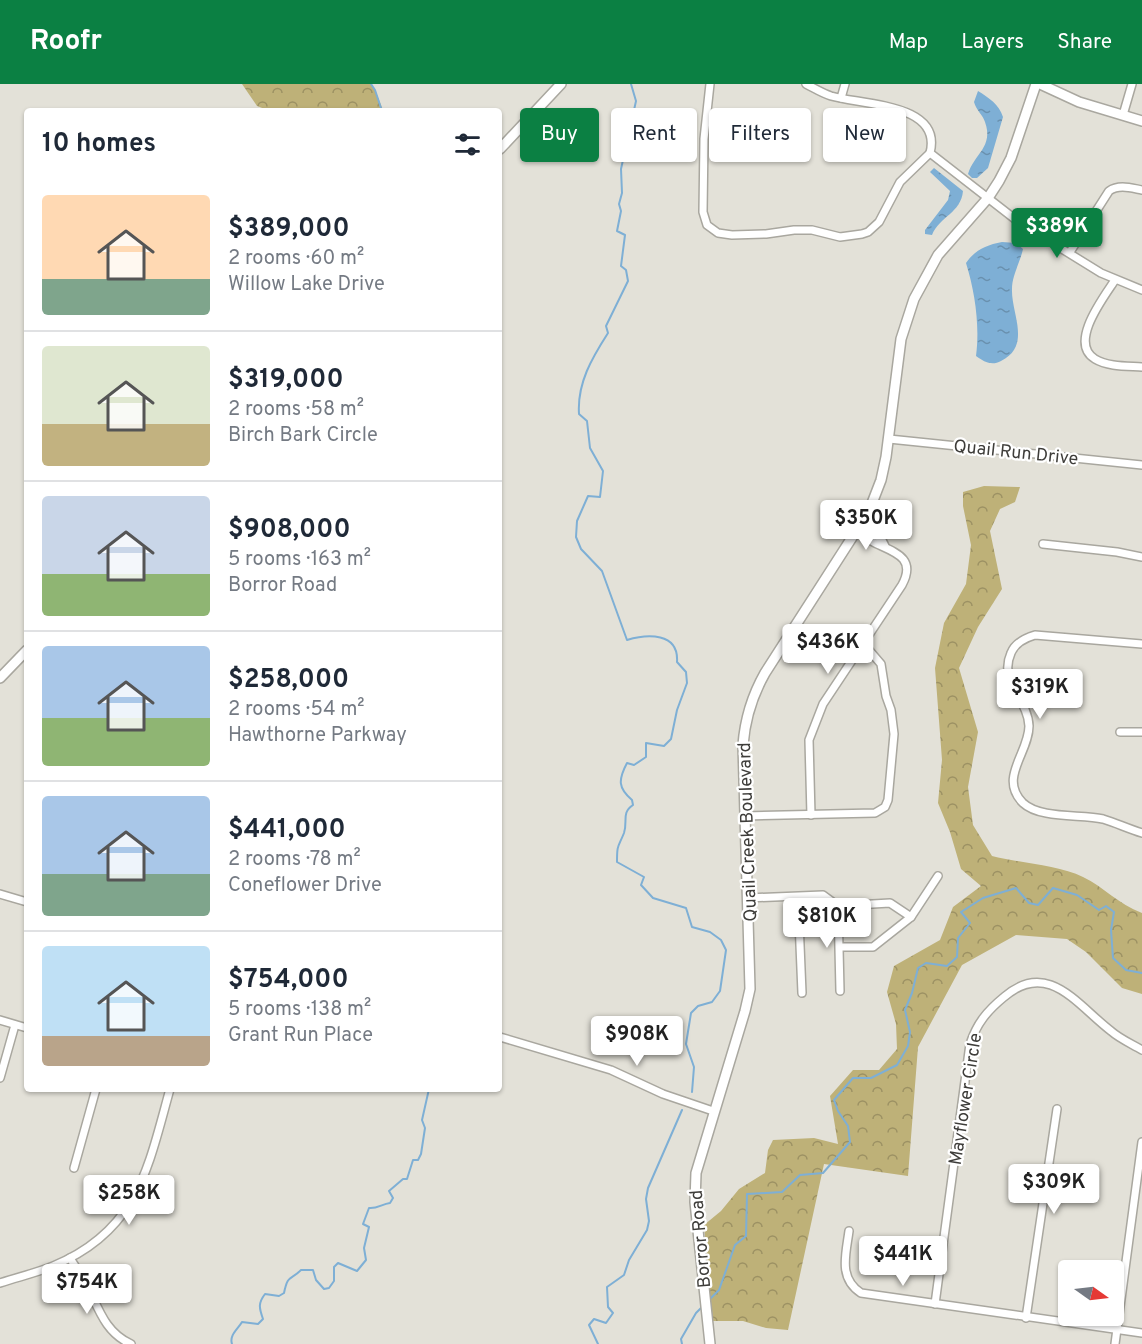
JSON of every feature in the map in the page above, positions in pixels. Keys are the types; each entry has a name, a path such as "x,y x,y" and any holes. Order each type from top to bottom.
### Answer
{"street":[{"path":"502,147 561,84"},
{"path":"710,84 705,123 703,212 706,225 718,233 739,235 803,230 840,237 868,232 879,222 900,182 930,153 931,133 926,124 917,117 878,104 841,98 821,92 806,84"},
{"path":"841,98 845,84"},
{"path":"1038,84 1079,102 1142,121"},
{"name":"Quail Creek Boulevard","path":"713,1111 750,989 743,739 747,713 754,692 765,673 869,511 881,480 889,439 901,339 914,299 938,255 988,198 1011,158 1038,84"},
{"path":"1123,115 1132,84"},
{"path":"930,153 1020,223 1115,280 1142,290"},
{"path":"1070,252 1109,191 1113,188 1126,187 1142,190"},
{"path":"1115,280 1088,327 1085,337 1086,346 1094,359 1142,367"},
{"name":"Quail Run Drive","path":"889,439 1142,465"},
{"path":"811,815 809,740 811,731 823,704 906,577 908,570 904,560 885,546 878,545 858,528"},
{"path":"1043,544 1118,552 1142,557"},
{"path":"1138,832 1088,816 1039,812 1030,808 1017,795 1013,778 1018,759 1025,747 1029,726 1027,716 1011,685 1007,668 1012,650 1026,637 1035,634 1142,644"},
{"path":"745,816 875,813 885,807 888,800 894,734 891,710 886,696 881,664 863,643"},
{"path":"0,678 24,653"},
{"path":"1120,732 1142,732"},
{"path":"840,947 873,947 911,917 938,876"},
{"path":"0,894 24,901"},
{"path":"748,898 823,896 838,906 890,903 911,917"},
{"path":"798,897 802,993"},
{"path":"838,906 840,992"},
{"name":"Mayflower Circle","path":"935,1304 970,1044 975,1028 984,1014 1020,985 1035,981 1050,983 1068,994 1113,1033 1142,1050"},
{"path":"0,1020 24,1027"},
{"path":"0,1078 15,1025"},
{"path":"502,1038 619,1073 663,1094 713,1111"},
{"path":"74,1168 95,1092"},
{"path":"0,1283 42,1270 70,1258 109,1230 133,1200 149,1165 169,1092"},
{"path":"1026,1318 1057,1109"},
{"name":"Borror Road","path":"710,1344 694,1188 698,1160 713,1111"},
{"path":"1115,1344 1142,1142"},
{"path":"849,1231 845,1273 851,1285 867,1295 1142,1333"},
{"path":"70,1258 82,1276 105,1324 114,1335 131,1344"}],"green space":[{"path":"242,84 371,84 382,108 262,108 257,106"},
{"path":"984,486 1020,487 1015,502 1000,509 990,531 1002,589 978,627 959,668 978,732 968,787 973,825 992,856 1073,873 1091,881 1142,913 1142,994 1122,988 1086,952 1067,939 1016,935 962,965 918,1047 908,1176 824,1164 788,1330 766,1328 743,1321 712,1321 704,1225 721,1211 739,1189 765,1173 768,1150 773,1140 814,1138 838,1144 830,1096 853,1070 879,1070 897,1049 896,1024 887,992 894,966 940,940 953,907 981,886 961,869 938,803 942,760 935,668 944,623 966,584 971,545 963,506 963,492"}],"water":[{"path":"978,91 996,105 1003,117 988,168 977,178 972,178 968,174 987,138 985,122 974,102"},
{"path":"934,168 963,191 954,210 940,223 932,235 925,234 925,230 948,200 950,191 930,172"},
{"path":"1002,242 1016,243 1023,249 1012,289 1018,338 1016,347 1010,355 1001,361 991,363 976,356 976,309 966,263 981,249"}],"waterway":[{"path":"371,84 381,108"},
{"path":"631,84 636,101 621,169 622,193 619,204 621,211 617,231 625,235 621,266 626,270 628,281 606,326 608,333 591,361 580,392 579,414 587,421 590,448 603,471 600,497 588,496 577,521 576,537 581,549 602,571 627,640 652,636 667,640 673,645 677,662 686,672 687,683 677,710 671,739 664,746 646,743 646,757 634,765 627,763 622,774 622,788 632,800 633,805 626,814 617,862 644,877 641,885 653,898 686,908 692,927 710,932 721,940 726,950 720,991 712,1002 698,1006 691,1013 686,1044 694,1067 692,1092"},
{"path":"708,1301 719,1290 735,1245 746,1236 747,1194 782,1192 800,1175 823,1173 850,1142 848,1126 834,1100 853,1078 871,1078 897,1065 908,1046 910,1032 905,1010 918,968 926,963 947,966 957,957 958,938 970,923 961,912 983,898 1016,888 1029,903 1038,905 1053,888 1077,895 1099,910 1106,906 1114,912 1111,930 1113,958 1126,970 1142,973"},
{"path":"232,1344 233,1335 242,1322 258,1324 263,1319 260,1306 265,1294 279,1296 284,1293 288,1280 301,1270 313,1270 316,1280 324,1289 329,1288 334,1281 334,1267 338,1263 357,1271 366,1260 364,1248 369,1227 363,1224 369,1208 390,1203 393,1198 389,1191 403,1179 407,1179 413,1160 418,1160 421,1154 425,1128 422,1120 428,1092"},
{"path":"598,1344 589,1325 594,1319 606,1323 613,1313 608,1307 607,1287 624,1275 629,1260 647,1230 648,1188 682,1110"},
{"path":"682,1344 681,1339 696,1313 704,1305"}]}
